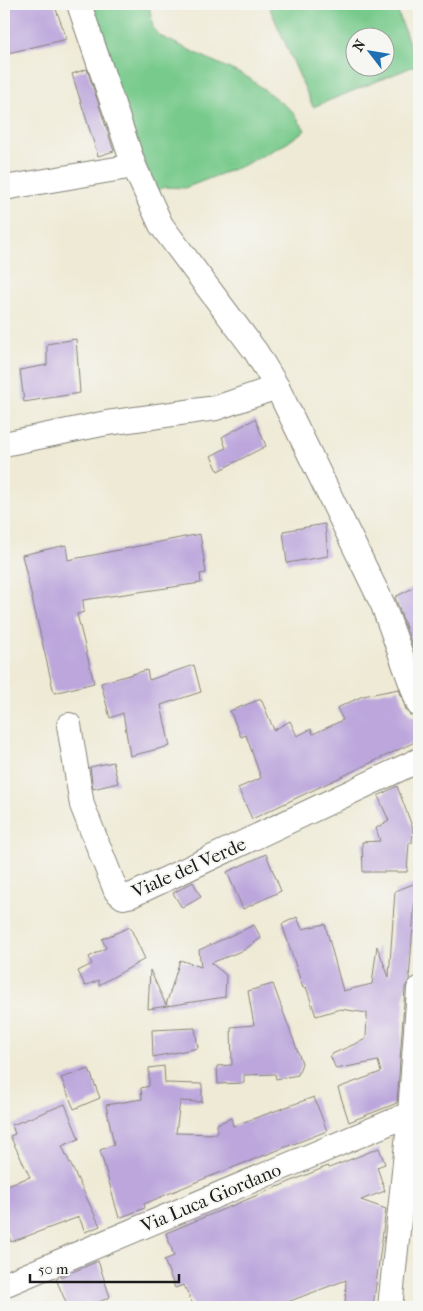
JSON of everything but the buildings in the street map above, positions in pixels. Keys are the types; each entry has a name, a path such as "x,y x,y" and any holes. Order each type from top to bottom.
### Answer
{"street":[{"path":"79,4 134,166 161,225 256,352 277,387 383,605 419,705"},
{"path":"4,188 134,166"},
{"path":"4,444 107,423 216,408 277,387"},
{"name":"Viale del Verde","path":"69,725 82,805 116,891 123,897 132,895 419,760"},
{"path":"390,1307 415,1112 419,989"},
{"name":"Via Luca Giordano","path":"4,1285 415,1112"}],"green space":[{"path":"87,4 149,4 153,28 160,36 249,78 292,111 305,130 287,143 244,165 185,188 164,187 156,192 125,113"},
{"path":"268,4 395,4 417,65 396,73 396,28 346,28 346,78 385,78 313,107"}]}
